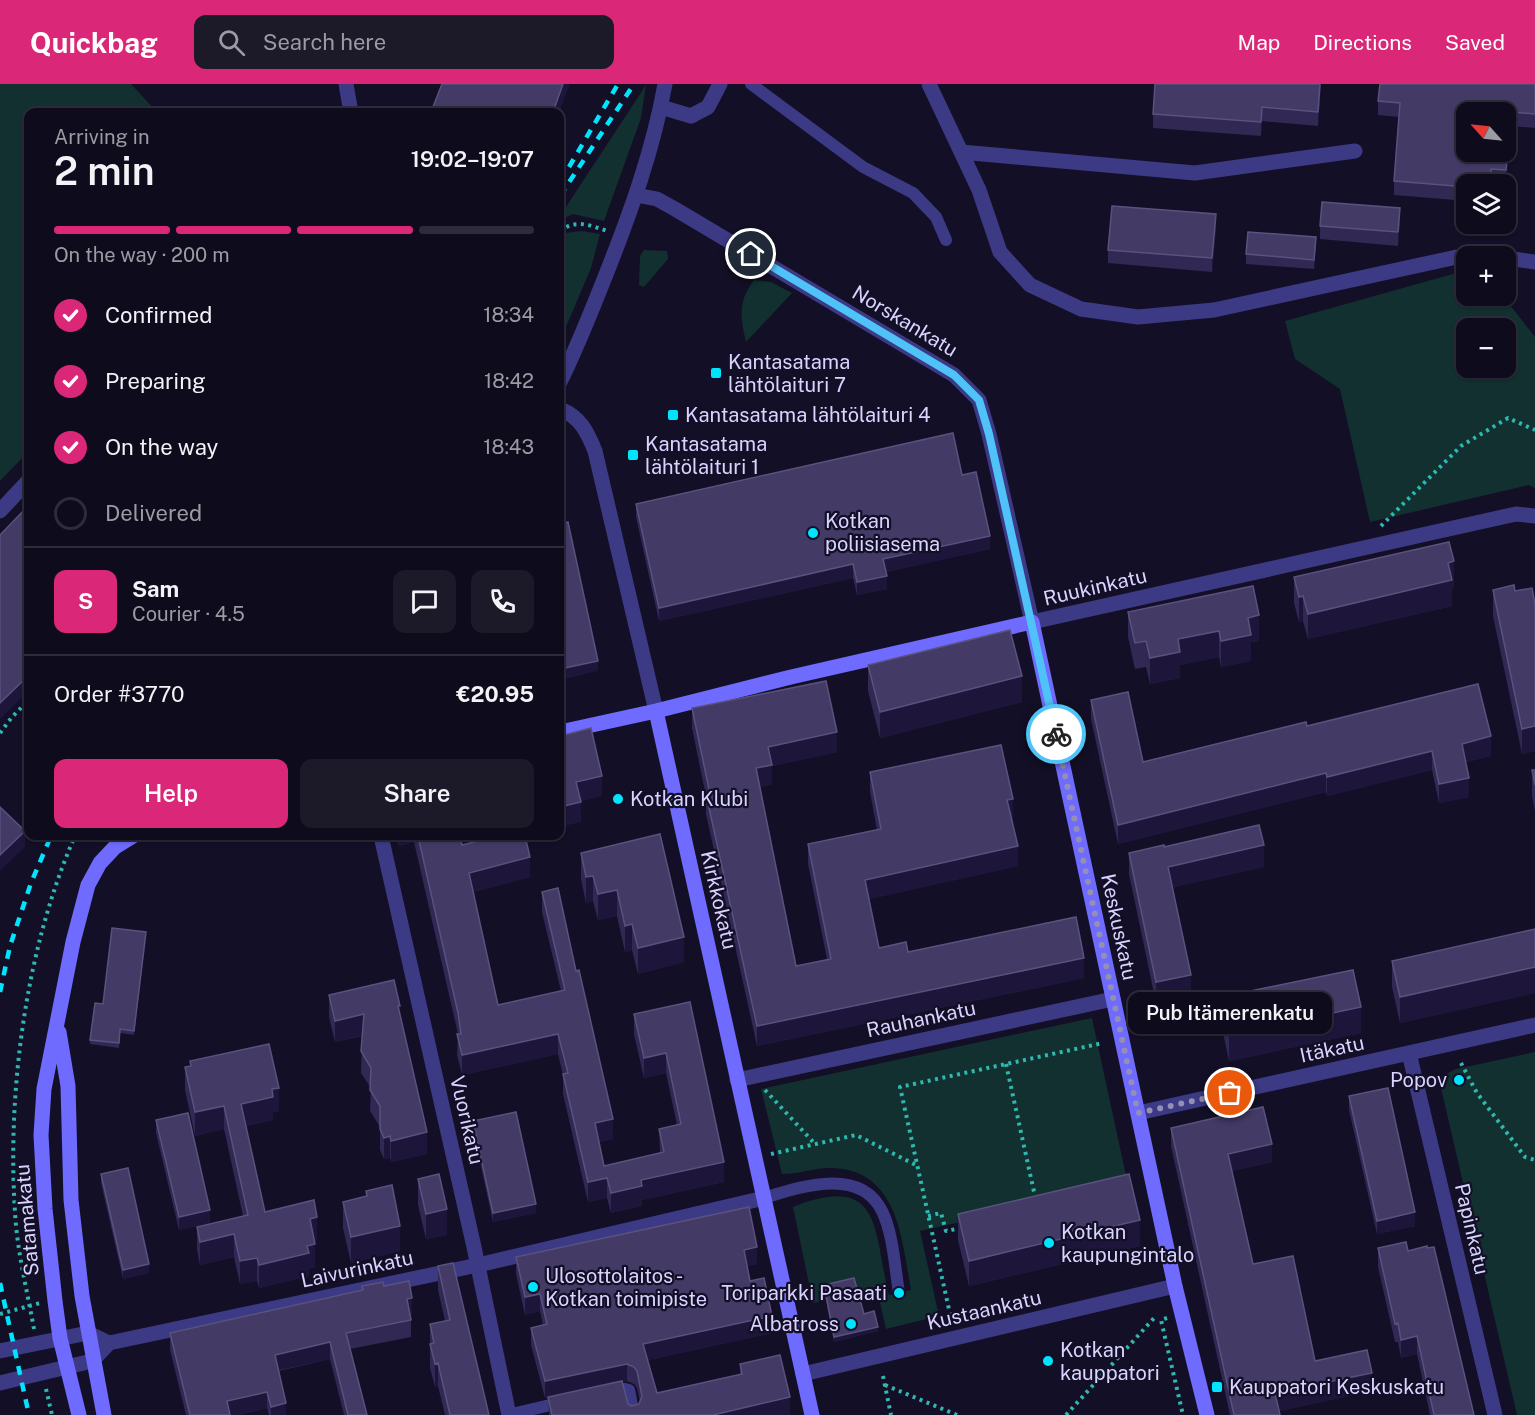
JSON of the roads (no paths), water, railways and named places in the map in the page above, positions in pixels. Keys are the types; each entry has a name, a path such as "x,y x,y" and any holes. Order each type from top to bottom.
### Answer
{"main road":[{"name":"Ruukinkatu","path":"564,731 1032,622"},
{"name":"Keskuskatu","path":"1032,622 1175,1286 1207,1415"},
{"name":"Kirkkokatu","path":"656,711 813,1415"},
{"name":"Satamakatu","path":"79,1415 60,1338 45,1209 41,1135 44,1089 73,942 88,885 99,863 115,847 126,840"},
{"name":"Satamakatu","path":"58,1020 68,1086 71,1200 88,1333 104,1415"}],"street":[{"path":"346,84 350,108"},
{"path":"564,374 636,195 661,107 665,84"},
{"path":"661,107 691,116 708,107 720,84"},
{"path":"929,84 979,190 1000,252 1030,285 1082,309 1138,316 1214,310 1456,257"},
{"path":"961,152 1195,172 1355,151"},
{"name":"Norskankatu","path":"636,195 657,199 675,208 944,368 979,400 989,434 1032,622"},
{"path":"1516,259 1535,262"},
{"name":"Kirkkokatu","path":"564,411 570,413 586,429 595,451 656,711"},
{"path":"0,511 24,485"},
{"name":"Ruukinkatu","path":"1032,622 1516,513 1535,516"},
{"name":"Vuorikatu","path":"382,840 478,1265 508,1415"},
{"name":"Rauhankatu","path":"737,1080 1113,999"},
{"name":"Itäkatu","path":"1138,1113 1535,1025"},
{"name":"Papinkatu","path":"1409,1053 1495,1415"},
{"name":"Laivurinkatu","path":"109,1343 478,1265 764,1198"},
{"name":"Kustaankatu","path":"803,1374 1175,1286"},
{"path":"0,1351 88,1333 109,1343 93,1361 0,1383"}],"lane":[{"path":"751,84 863,167 913,193 936,217 946,240"},
{"path":"764,1198 831,1182 861,1189 874,1200 884,1218 900,1293"},
{"path":"600,1393 630,1390 634,1415"},
{"path":"508,1415 578,1398"}],"railway":[{"path":"569,167 618,84"},
{"path":"564,190 634,84"},
{"path":"0,992 10,946 31,883 49,840"},
{"path":"0,1283 29,1415"}],"place":[{"name":"Kantasatama lähtölaituri 7","path":"716,373"},
{"name":"Kantasatama lähtölaituri 4","path":"673,415"},
{"name":"Kantasatama lähtölaituri 1","path":"633,455"},
{"name":"Kotkan poliisiasema","path":"813,533"},
{"name":"Kotkan Klubi","path":"618,799"},
{"name":"Popov","path":"1459,1080"},
{"name":"Pub Itämerenkatu","path":"1230,1093"},
{"name":"Kotkan kaupungintalo","path":"1049,1243"},
{"name":"Ulosottolaitos - Kotkan toimipiste","path":"533,1287"},
{"name":"Toriparkki Pasaati","path":"899,1293"},
{"name":"Albatross","path":"851,1324"},
{"name":"Kotkan kauppatori","path":"1048,1361"},
{"name":"Kauppatori Keskuskatu","path":"1217,1387"}]}
